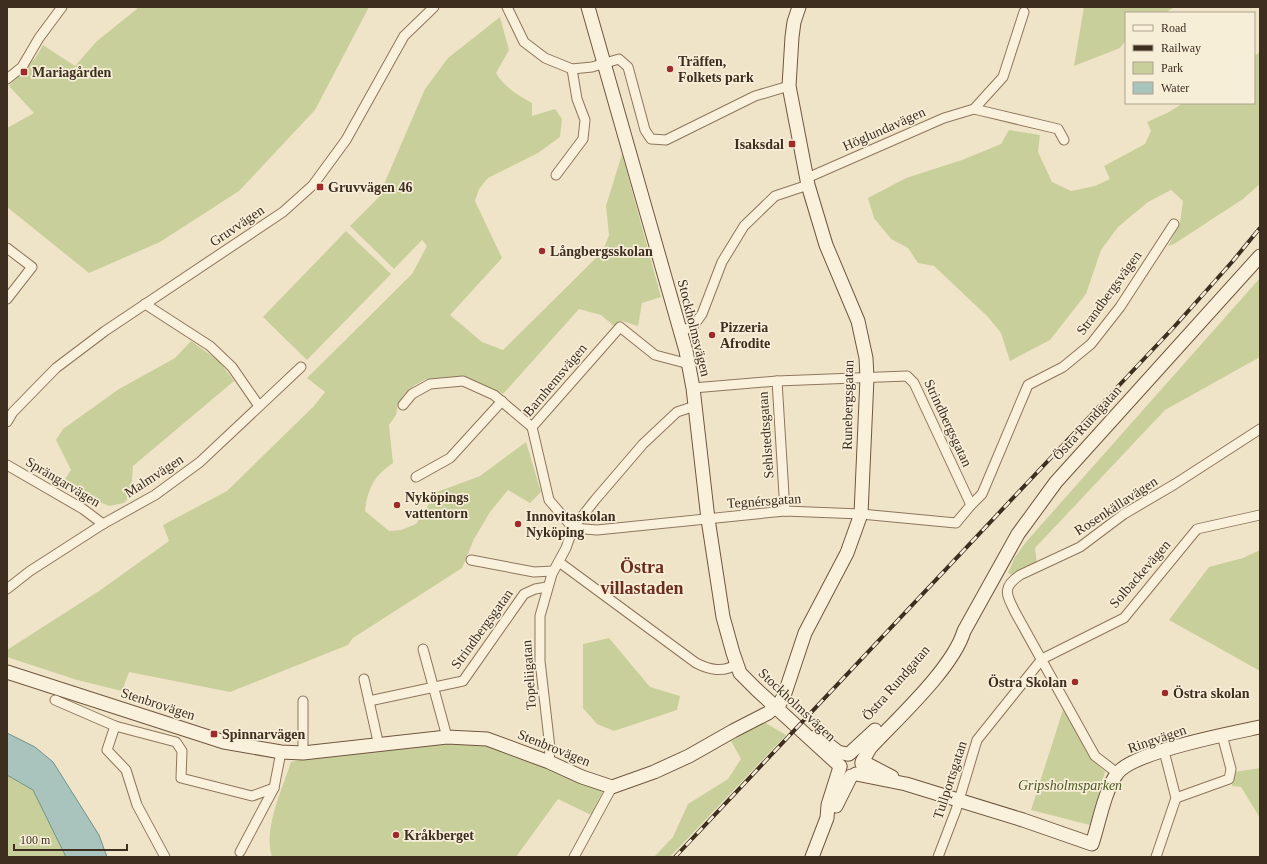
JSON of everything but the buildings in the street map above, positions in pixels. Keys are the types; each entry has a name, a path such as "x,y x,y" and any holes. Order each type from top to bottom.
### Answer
{"street":[{"path":"7,79 22,67 39,38 62,7"},
{"name":"Gruvvägen","path":"7,422 13,412 56,368 105,331 283,212 313,185 346,140 404,36 434,7"},
{"path":"507,7 524,42 545,58 572,69 592,68 619,59 628,67 645,130 651,139 666,140 755,96 789,86"},
{"name":"Stockholmsvägen","path":"588,7 689,364 708,519 724,623 737,664 744,669 778,706 840,766"},
{"name":"Runebergsgatan","path":"778,706 785,693 805,632 847,553 861,514 867,378 866,358 858,321 826,245 808,182 789,86 792,37 794,22 799,7"},
{"path":"1024,12 1003,77 974,109 1058,129 1064,140"},
{"path":"556,175 583,139 585,120 577,99 572,69"},
{"name":"Höglundavägen","path":"681,332 694,325 702,314 722,262 744,226 775,196 944,118 974,109"},
{"name":"Strandbergsvägen","path":"972,505 982,494 1028,385 1063,367 1091,344 1120,307 1174,224"},
{"path":"7,248 32,267 7,299"},
{"name":"Östra Rundgatan","path":"826,818 835,808 870,748 947,662 960,642 964,631 1018,534 1056,482 1260,256"},
{"path":"145,304 210,346 232,367 259,406"},
{"name":"Barnhemsvägen","path":"573,528 549,500 532,427 620,327 655,355 689,364"},
{"name":"Malmvägen","path":"7,589 30,571 103,524 154,495 200,462 301,367"},
{"name":"Strindbergsgatan","path":"693,388 777,381 867,378 904,375 912,380 972,505"},
{"path":"403,405 412,394 430,384 463,381 494,394 532,427"},
{"name":"Sehlstedtsgatan","path":"777,381 785,511"},
{"path":"416,477 450,458 502,401"},
{"path":"547,587 573,528 595,500 644,444 677,412 695,406"},
{"name":"Rosenkällavägen","path":"1117,773 1095,756 1016,612 1007,594 1007,588 1012,580 1049,560 1080,546 1124,514 1175,484 1260,428"},
{"name":"Sprängarvägen","path":"7,465 83,509 103,524"},
{"name":"Tegnérsgatan","path":"573,528 597,530 785,511 861,514 956,523 972,505"},
{"name":"Solbackevägen","path":"1042,659 1124,618 1197,529 1260,515"},
{"path":"471,560 534,572 554,571"},
{"path":"559,562 696,663 718,671 731,668 737,664"},
{"name":"Strindbergsgatan","path":"369,701 463,681 524,594 535,589 547,587"},
{"name":"Topeliigatan","path":"547,587 540,616 540,661 550,748 549,762"},
{"name":"Östra Rundgatan","path":"848,754 883,723 954,640 964,631"},
{"path":"423,649 447,738"},
{"name":"Tullportsgatan","path":"938,857 959,801 977,740 1042,659"},
{"name":"Stenbrovägen","path":"7,672 224,742 281,752 303,753 447,738 487,739 549,762 582,777 612,787"},
{"path":"364,679 379,746"},
{"path":"55,700 115,726 176,742 182,751 181,778 252,796 274,788"},
{"path":"303,701 303,753"},
{"path":"574,857 612,787 654,772 689,756 778,706"},
{"name":"Stockholmsvägen","path":"778,706 838,752 848,754"},
{"path":"115,726 107,750 126,770 137,805 165,857"},
{"name":"Ringvägen","path":"1117,773 1130,764 1164,751 1222,735 1260,727"},
{"path":"1176,798 1229,779 1231,769 1222,735"},
{"path":"1156,857 1176,798 1164,751"},
{"path":"240,852 274,788 281,752"},
{"path":"812,857 826,818 828,805 841,760 848,754 858,756 858,769"},
{"path":"840,766 844,773 869,765 906,784 1023,820 1092,844 1112,783 1117,773"}],"green space":[{"path":"136,7 369,7 315,110 239,191 160,242 89,273 7,207 7,128 34,113 9,86 36,57 43,45 75,66 97,41 137,9"},
{"path":"1084,7 1174,7 1166,12 1125,12 1125,41 1120,48 1074,66"},
{"path":"500,17 509,50 496,73 507,87 532,103 532,116 555,109 562,119 560,137 538,153 488,178 479,189 475,201 502,258 450,315 482,342 503,350 603,251 609,235 606,206 622,154 661,297 642,303 638,326 622,321 614,326 601,315 579,309 503,394 467,378 426,379 415,385 404,394 398,404 396,415 389,425 393,463 381,473 373,483 368,496 365,511 389,531 401,530 416,524 437,492 480,476 526,442 541,492 530,503 508,490 490,512 474,539 462,568 353,638 348,645 230,692 129,672 122,691 77,680 7,657 7,650 99,591 169,541 163,525 227,491 314,406 325,392 307,378 412,274 427,246 422,240 394,269 350,226 378,198 425,89 448,58"},
{"path":"1260,52 1260,184 1243,199 1174,244 1168,246 1180,223 1183,201 1171,190 1148,202 1118,227 1101,250 1086,294 1050,340 1010,361 1001,333 988,317 934,266 918,263 908,248 891,239 874,218 868,198 906,178 962,160 1001,144 1009,130 1040,135 1038,152 1052,182 1071,191 1095,186 1110,179 1104,166 1145,144 1151,131 1147,122 1169,112 1181,104 1255,104 1255,55"},
{"path":"346,231 391,274 307,360 263,317"},
{"path":"1260,278 1260,357 1165,410 1035,548 1037,565 1019,578 1008,573 1015,557 1026,542"},
{"path":"191,341 219,361 234,381 133,466 131,495 124,503 109,506 83,495 65,479 71,470 56,440 63,429 119,389 175,358"},
{"path":"1260,550 1260,671 1169,620 1209,567 1243,558"},
{"path":"609,638 650,687 680,696 677,710 614,731 597,724 583,708 583,644"},
{"name":"Gripsholmsparken","path":"1063,710 1092,760 1105,772 1090,825 1031,810"},
{"path":"764,722 786,735 670,857 654,857 673,837 688,804 728,779 741,759 731,741"},
{"path":"451,742 485,746 549,768 603,791 591,815 558,799 516,857 272,857 270,834 272,822 291,762 306,758 376,752 412,745"},
{"path":"1260,768 1260,818 1241,787 1232,786 1234,772"},
{"path":"7,775 33,790 66,857 7,857"}],"water":[{"path":"7,733 35,747 53,762 99,835 107,857 66,857 33,790 7,775"}],"railway":[{"path":"675,857 1174,327 1260,228"}],"place":[{"name":"Träffen, Folkets park","path":"670,69"},
{"name":"Mariagården","path":"24,72"},
{"name":"Isaksdal","path":"792,144"},
{"name":"Gruvvägen 46","path":"320,187"},
{"name":"Långbergsskolan","path":"542,251"},
{"name":"Pizzeria Afrodite","path":"712,335"},
{"name":"Nyköpings vattentorn","path":"397,505"},
{"name":"Innovitaskolan Nyköping","path":"518,524"},
{"name":"Östra Skolan","path":"1075,682"},
{"name":"Östra skolan","path":"1165,693"},
{"name":"Spinnarvägen","path":"214,734"},
{"name":"Kråkberget","path":"396,835"}],"district":[{"name":"Östra villastaden","path":"642,577"}]}
